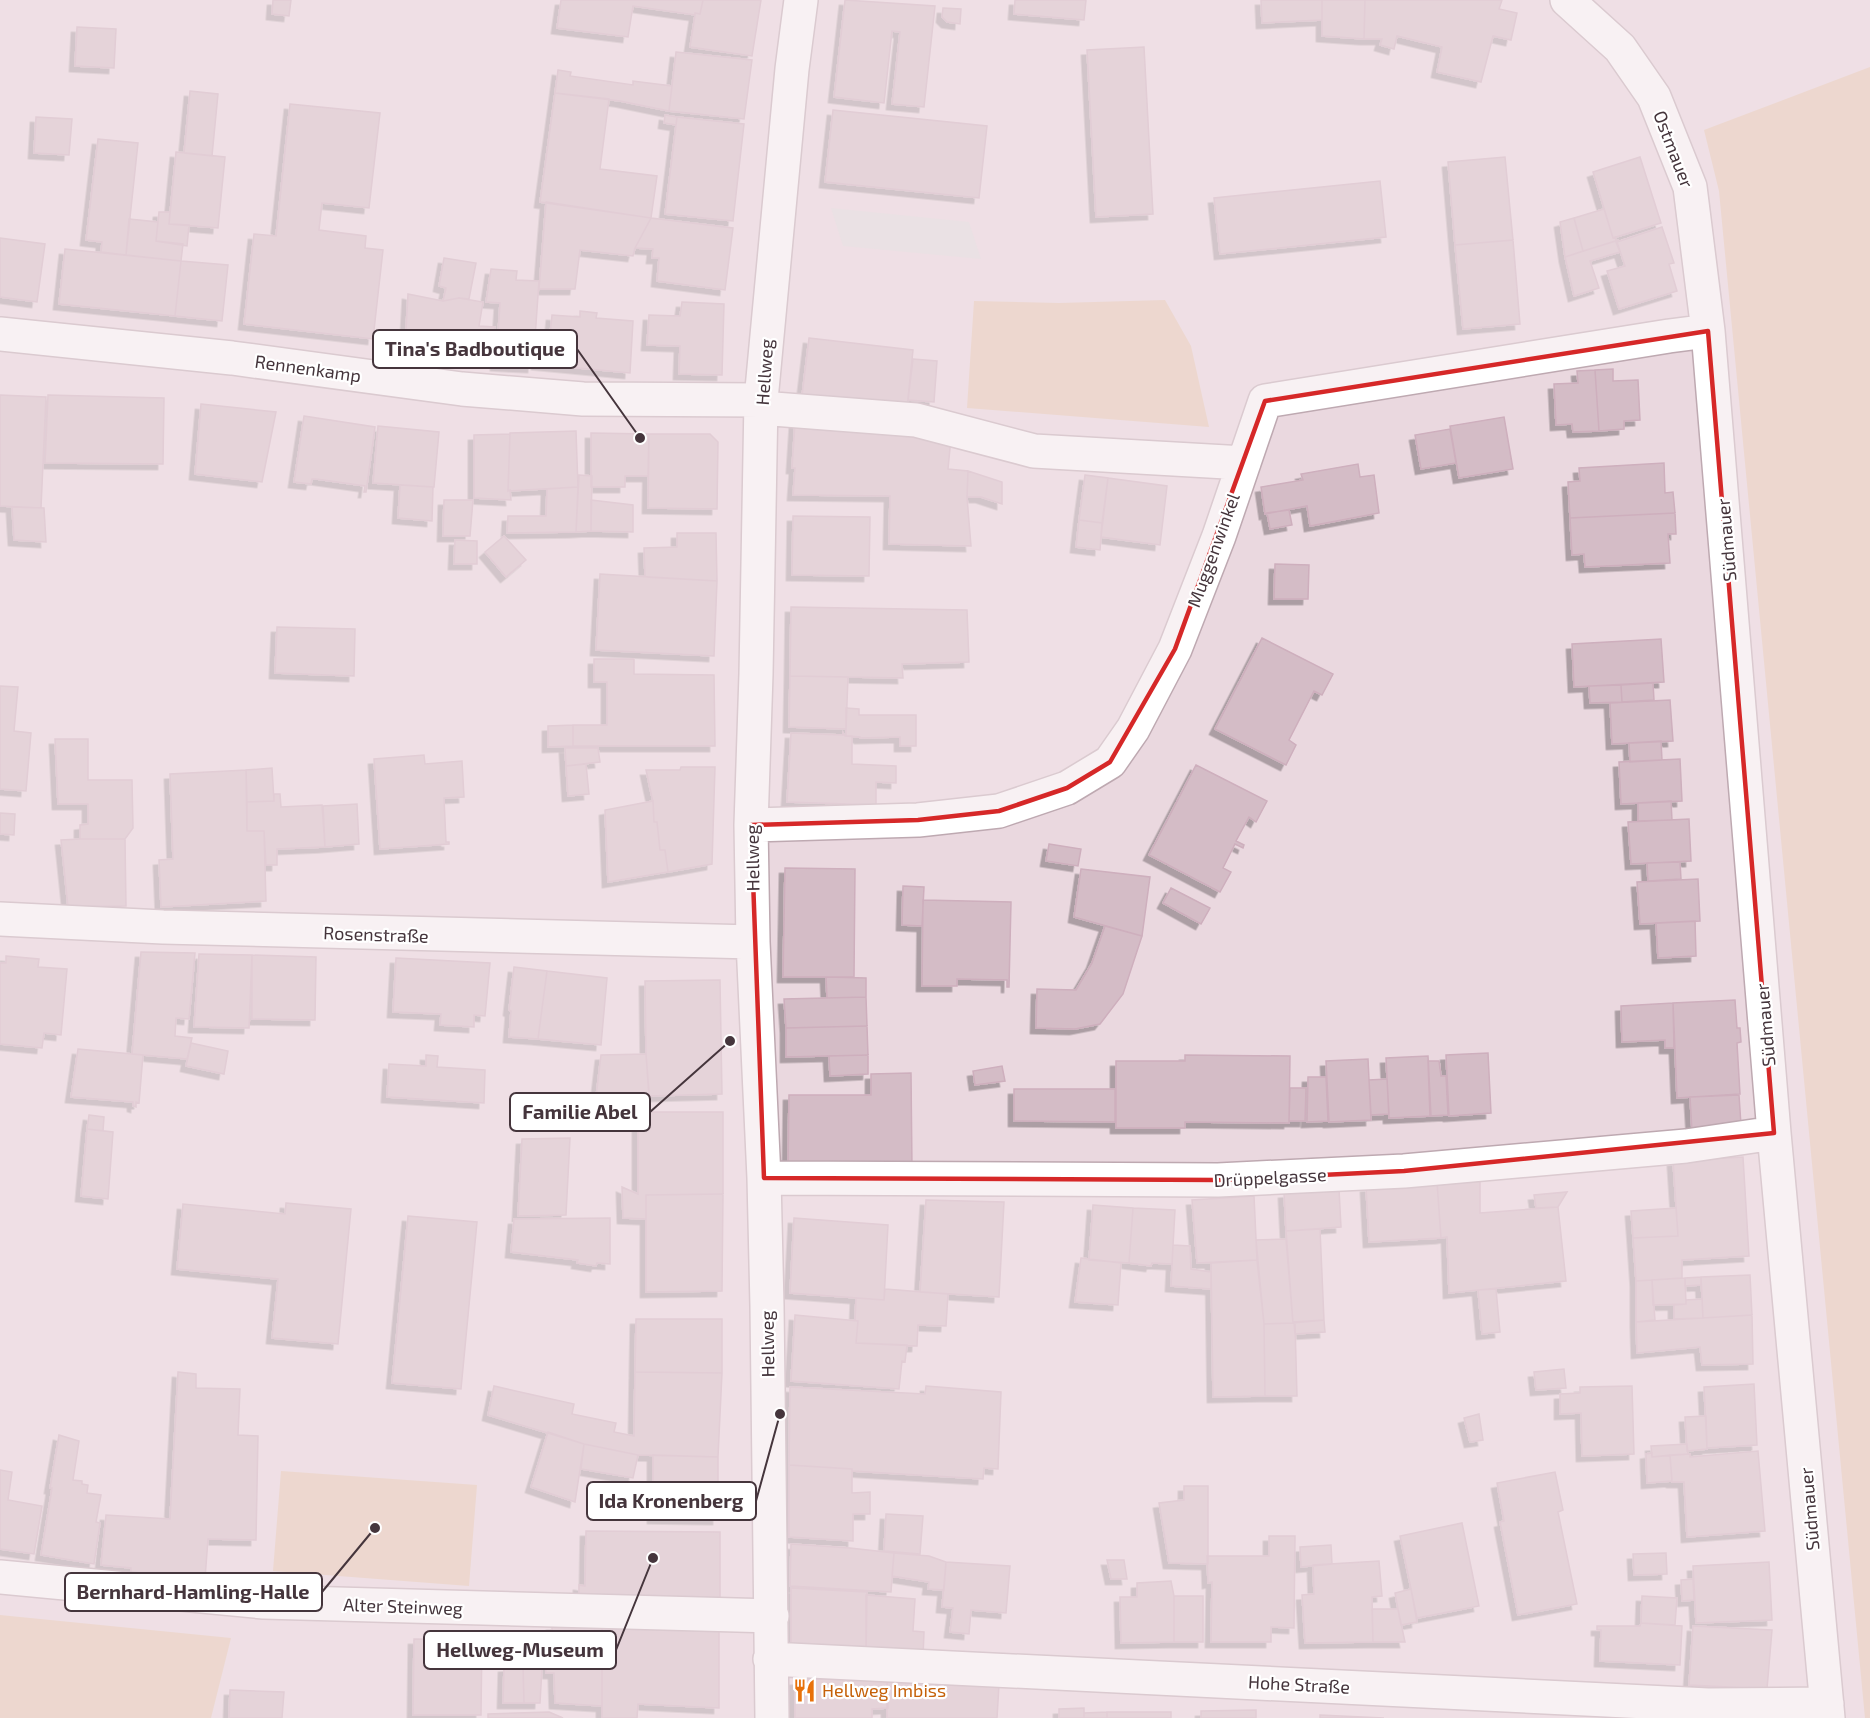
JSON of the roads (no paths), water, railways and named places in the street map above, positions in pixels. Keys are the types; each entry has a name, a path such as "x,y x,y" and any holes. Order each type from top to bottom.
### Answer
{"street":[{"name":"Hellweg","path":"772,1718 764,1178 753,942 751,825 761,404 792,69 801,0"},
{"name":"Ostmauer","path":"1567,0 1620,48 1654,97 1690,187 1708,331"},
{"name":"Muggenwinkel","path":"751,825 918,820 999,811 1067,788 1110,762 1133,729 1175,650 1219,536 1265,401 1708,331"},
{"name":"Südmauer","path":"1708,331 1774,1133 1828,1711"},
{"name":"Rennenkamp","path":"0,334 232,358 462,389 583,399 761,404 916,420 1034,451 1244,463"},
{"name":"Rosenstraße","path":"0,919 211,929 753,942"},
{"name":"Drüppelgasse","path":"764,1178 1218,1180 1404,1171 1674,1147 1774,1133"},
{"name":"Alter Steinweg","path":"0,1577 264,1602 772,1616"},
{"name":"Hohe Straße","path":"770,1659 1828,1711"}],"place":[{"name":"Tina's Badboutique","path":"640,438"},
{"name":"Familie Abel","path":"730,1041"},
{"name":"Ida Kronenberg","path":"780,1414"},
{"name":"Bernhard-Hamling-Halle","path":"375,1528"},
{"name":"Hellweg-Museum","path":"653,1558"},
{"name":"Hellweg Imbiss","path":"804,1690"}]}
